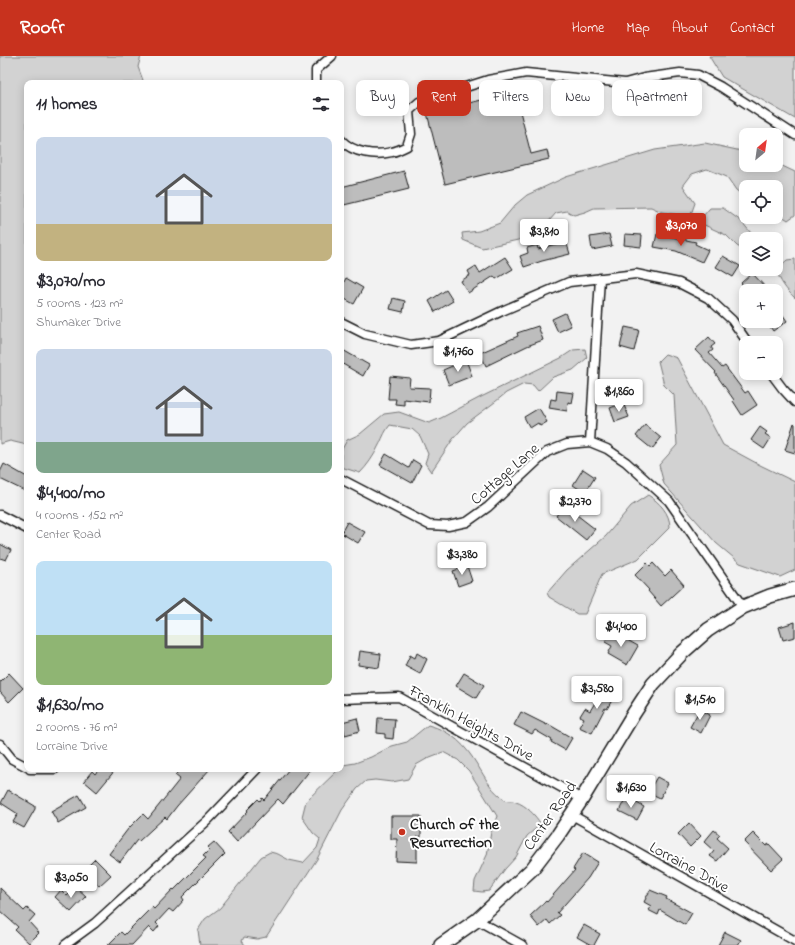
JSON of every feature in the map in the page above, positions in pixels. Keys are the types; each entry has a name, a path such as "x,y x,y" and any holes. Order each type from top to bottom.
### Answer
{"main road":[{"name":"Center Road","path":"441,945 477,920 532,869 572,815 634,713 654,684 682,653 703,635 743,607 770,596 795,589"}],"street":[{"path":"316,80 316,70 332,56"},
{"path":"344,143 364,153 392,152 408,146 411,134 409,111 420,102 488,80 526,72 625,83 644,78 680,73 698,76 721,87 795,135"},
{"path":"344,324 365,334 411,345 438,341 569,282 636,274 679,283 708,298 732,320 743,336"},
{"path":"590,442 600,278"},
{"path":"776,380 795,402"},
{"name":"Cottage Lane","path":"344,481 429,525 448,526 467,522 488,507 547,452 567,444 590,442 607,449 626,462 668,501 743,607"},
{"path":"0,515 24,527"},
{"name":"Franklin Heights Drive","path":"344,699 399,696 582,799"},
{"path":"0,744 12,759 24,765"},
{"path":"65,945 94,923 208,820 254,772"},
{"name":"Lorraine Drive","path":"572,815 795,941"},
{"path":"477,920 522,945"}],"shaded area":[{"path":"0,56 141,56 138,67 143,80 24,80 24,444 10,441 0,444"},
{"path":"709,56 795,56 795,119 722,77"},
{"path":"705,143 739,150 739,172 783,172 783,166 795,172 795,215 788,220 783,217 783,180 739,180 739,192 727,177 707,169 692,174 683,186 695,203 690,217 662,212 651,207 594,208 574,215 567,211 556,213 536,236 482,248 463,240 462,233 479,231 500,223 515,205 527,195 566,177 655,150"},
{"path":"710,208 723,208 739,220 739,224 744,224 750,232 739,232 739,247 726,235 700,223 703,216"},
{"path":"795,259 795,298 778,276 783,276 783,264 787,260"},
{"path":"585,349 587,358 573,370 553,377 538,391 533,385 524,384 506,393 467,423 453,439 431,472 425,463 428,454 420,436 412,429 390,425 372,457 360,473 344,468 344,446 347,440 360,434 384,414 399,412 429,423 561,358 573,350"},
{"path":"665,354 677,358 723,445 795,482 795,570 780,577 740,563 716,543 664,484 659,465 677,445 674,395 664,385 658,361"},
{"path":"648,495 663,508 670,522 670,527 638,559 602,574 585,614 577,614 549,597 547,593 567,570 606,536 631,506"},
{"path":"428,725 451,735 458,740 468,752 496,793 505,800 514,801 523,805 541,824 527,836 516,857 489,891 474,891 475,881 487,855 491,832 497,816 469,771 458,760 443,752 416,765 408,779 392,782 375,780 366,781 357,789 342,810 317,859 266,937 257,939 244,937 242,941 245,945 200,945 198,930 205,919 220,908 261,857 270,852 278,854 289,860 303,863 317,848 320,839 313,833 302,817 306,801 336,772 344,772 344,765 355,763 371,757 392,746 407,742"}],"building":[{"path":"479,101 479,116 521,116 531,154 547,150 549,159 445,184 428,116 471,116 471,102"},
{"path":"404,171 409,189 344,205 344,186"},
{"path":"609,234 612,246 592,250 590,237"},
{"path":"625,234 642,235 641,247 624,245"},
{"path":"657,234 696,242 695,244 708,250 702,262 676,251 654,247"},
{"path":"566,241 570,254 524,267 520,256 528,253 527,248 537,245 538,249"},
{"path":"723,256 739,265 733,277 716,267"},
{"path":"505,257 513,269 496,279 494,276 468,293 461,281 470,275 468,271 476,266 480,273"},
{"path":"749,276 755,276 762,284 742,284 741,283"},
{"path":"346,278 363,288 354,304 344,299 344,282"},
{"path":"446,290 453,301 435,312 429,301"},
{"path":"393,298 405,301 403,312 390,309"},
{"path":"565,313 571,326 558,332 552,319"},
{"path":"783,315 787,321 783,324"},
{"path":"538,326 543,340 486,366 480,353 518,336 517,333"},
{"path":"625,327 639,330 634,351 620,347"},
{"path":"709,337 715,344 711,347 713,350 709,353 722,368 725,366 745,393 748,391 757,405 742,415 733,401 734,400 715,373 716,372 695,350"},
{"path":"344,351 369,365 363,376 344,365"},
{"path":"466,360 472,376 449,385 443,370"},
{"path":"390,376 410,378 409,387 430,388 429,402 404,399 404,405 395,404 396,399 388,399"},
{"path":"557,391 574,393 572,403 568,402 567,411 549,408 551,399 556,400"},
{"path":"623,403 629,417 615,422 610,408"},
{"path":"539,408 547,422 540,426 538,423 530,428 524,417"},
{"path":"794,423 795,424 795,453 785,450"},
{"path":"645,425 661,438 652,449 636,436"},
{"path":"760,427 767,432 765,434 771,438 764,449 751,440"},
{"path":"386,454 409,468 413,460 421,465 412,483 380,465"},
{"path":"4,464 24,475 24,491 0,479 0,472"},
{"path":"583,469 595,477 585,493 573,485"},
{"path":"564,505 595,529 586,540 556,516"},
{"path":"347,522 365,532 358,543 344,535 344,528"},
{"path":"0,544 11,550 6,560 0,558"},
{"path":"647,563 650,566 653,563 665,576 671,570 684,585 661,606 635,575"},
{"path":"467,566 472,581 458,586 453,571"},
{"path":"795,622 795,637 783,640 779,627"},
{"path":"611,631 638,646 627,665 608,654 612,646 605,642"},
{"path":"360,651 381,654 379,668 358,665"},
{"path":"417,653 427,659 420,674 405,666 410,655 415,658"},
{"path":"9,673 23,688 9,702 0,692 0,682"},
{"path":"464,673 484,685 476,698 456,686"},
{"path":"605,686 616,693 607,709 605,708 592,733 579,727 584,718 580,716 585,708 590,711"},
{"path":"700,709 710,715 701,733 690,727"},
{"path":"521,712 547,725 548,724 572,738 565,750 535,730 532,734 514,725"},
{"path":"357,718 360,731 345,735 344,721"},
{"path":"378,718 395,719 393,739 385,738 385,734 377,733"},
{"path":"91,772 95,774 97,772 114,772 97,792 84,781"},
{"path":"178,772 207,772 167,819 165,817 139,841 137,840 120,862 109,854 128,829 143,814 148,819 180,779 175,775"},
{"path":"287,772 309,772 283,804 278,799 237,842 228,832 258,799 260,801 262,798 264,800"},
{"path":"657,777 668,783 660,798 648,792"},
{"path":"8,790 35,806 35,809 24,828 13,822 18,814 1,803"},
{"path":"79,795 86,807 58,823 51,811"},
{"path":"626,797 644,807 637,820 619,811"},
{"path":"391,816 421,816 421,837 417,837 417,862 396,861 397,839 391,839"},
{"path":"689,823 701,836 690,847 678,834"},
{"path":"714,830 720,835 717,838 728,848 717,861 710,856 714,851 704,842"},
{"path":"753,833 766,846 769,844 783,859 771,870 744,842"},
{"path":"214,842 225,854 182,897 184,900 173,912 169,909 156,923 159,926 154,932 149,927 132,945 108,945 121,932 124,935 152,907 154,909 173,889 174,890 206,858 203,856 210,849 208,847"},
{"path":"583,853 598,862 588,878 557,913 560,915 550,924 547,920 539,927 530,916 546,901 547,902 575,870 573,869"},
{"path":"95,859 111,875 99,886 89,876 92,873 86,868"},
{"path":"76,887 86,896 71,912 55,897 61,890 67,896"},
{"path":"0,888 24,911 27,908 35,915 29,922 39,933 29,943 15,930 18,927 0,911"},
{"path":"650,890 667,897 666,899 692,913 685,925 660,910 658,915 648,910 651,906 644,902"},
{"path":"584,925 600,934 594,945 591,945 577,937"},
{"path":"725,932 741,940 738,945 718,945"}],"place":[{"name":"Church of the Resurrection","path":"402,832"}]}
